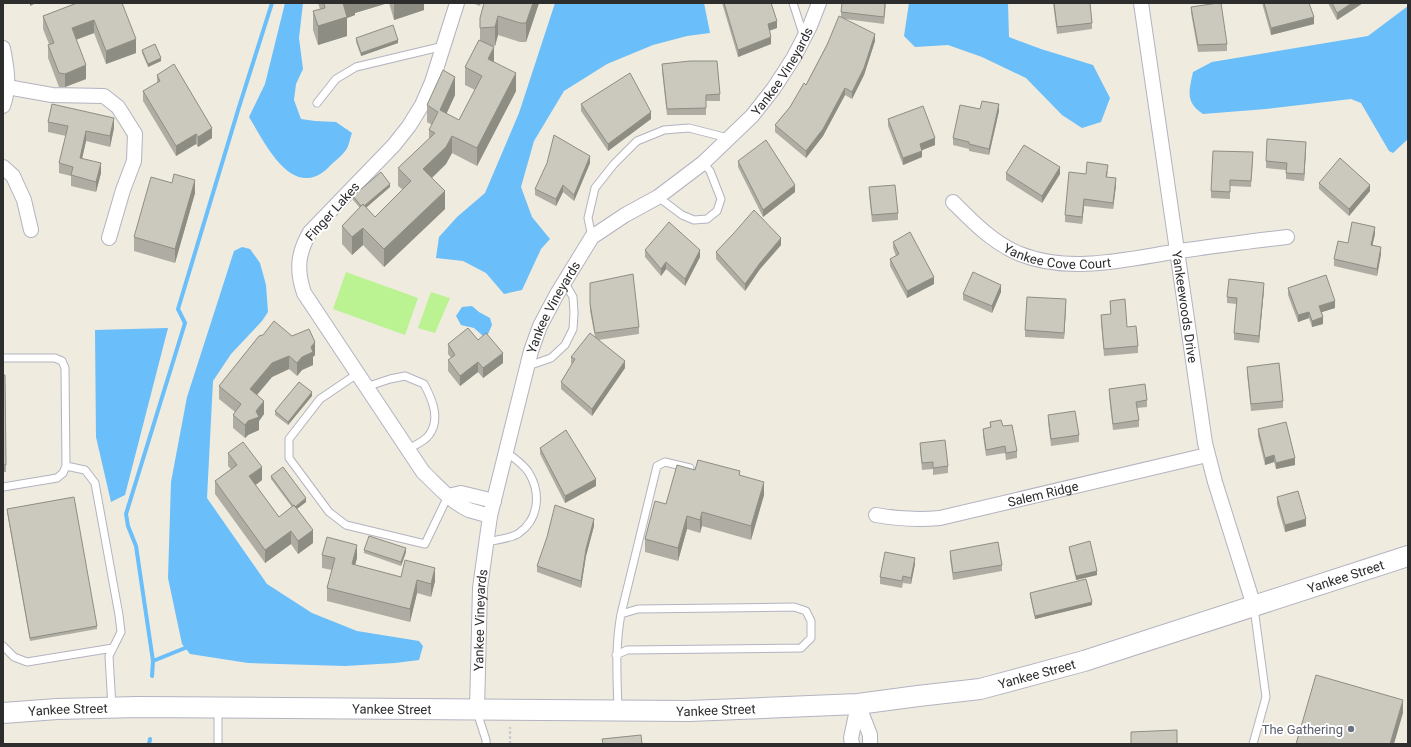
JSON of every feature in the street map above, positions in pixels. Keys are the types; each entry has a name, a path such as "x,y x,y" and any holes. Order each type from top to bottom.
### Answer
{"street":[{"name":"Finger Lakes","path":"457,3 432,82 422,105 409,126 394,145 310,232 300,255 299,268 300,280 304,293 423,472 448,496 468,509 490,516"},
{"name":"Yankee Vineyards","path":"476,710 480,588 490,516 531,351 540,326 557,294 592,237 625,215 658,197 703,163 752,116 774,88 794,57 819,3"},
{"name":"Yankeewoods Drive","path":"1141,3 1207,455 1254,606"},
{"path":"3,48 7,70 7,87 3,106"},
{"path":"7,87 52,95 104,96 118,107 135,134 134,161 123,190 109,238"},
{"path":"3,167 13,176 24,200 31,230"},
{"name":"Yankee Cove Court","path":"952,202 973,223 996,241 1019,253 1038,260 1057,264 1077,264 1128,259 1287,237"},
{"name":"Salem Ridge","path":"876,515 900,519 920,520 940,518 1207,455"},
{"path":"448,496 462,493 494,501"},
{"name":"Yankee Street","path":"3,713 57,709 218,707 689,711 858,704 980,689 1084,661 1408,556"},
{"path":"852,744 851,738 858,704"},
{"path":"858,704 870,735 870,744"}],"lane":[{"path":"793,3 804,38"},
{"path":"317,103 336,79 356,67 444,46"},
{"path":"592,237 588,218 595,188 614,164 637,142 664,130 689,128 728,138"},
{"path":"658,197 688,218 694,220 707,220 717,212 721,199 710,171 703,163"},
{"path":"528,366 551,358 565,345 573,329 573,297 565,283"},
{"path":"3,358 55,358 62,361 65,368 66,466 63,473 56,478 3,487"},
{"path":"357,374 320,399 289,439 289,458 328,512 346,525 425,544 448,496"},
{"path":"366,387 405,376 424,384 434,403 435,422 429,436 408,449"},
{"path":"487,542 518,534 530,523 537,509 536,489 529,472 506,452"},
{"path":"618,710 616,655 621,614 657,466 665,462 690,468"},
{"path":"66,466 85,470 95,483 121,632 109,656 112,708"},
{"path":"1253,744 1266,697 1254,606"},
{"path":"616,655 627,650 801,648 811,638 810,621 806,611 794,607 638,608 621,614"},
{"path":"3,646 14,657 27,662 113,648"},
{"path":"218,707 218,744"},
{"path":"476,710 486,744"}],"green space":[{"path":"346,272 418,298 405,335 333,309"},
{"path":"431,292 450,298 435,333 418,328"}],"water":[{"path":"285,3 303,3 299,38 303,69 296,84 294,100 301,119 336,122 352,133 344,153 328,168 315,177 303,178 291,173 281,164 271,153 249,117 265,84"},
{"path":"555,3 704,3 710,33 687,36 653,45 607,64 564,91 534,141 521,187 532,217 550,239 541,249 522,290 504,294 486,273 463,261 436,258 439,237 457,217 485,193 519,113"},
{"path":"909,3 1008,3 1009,37 1041,49 1093,65 1110,98 1101,122 1082,128 1062,115 1026,78 982,57 948,45 915,47 904,36"},
{"path":"1408,6 1408,139 1393,153 1389,151 1361,103 1351,99 1266,109 1203,114 1193,105 1190,96 1190,85 1193,72 1212,62 1368,36"},
{"path":"242,247 250,249 260,263 266,285 268,312 262,321 231,354 213,381 207,498 267,584 312,613 357,631 419,641 423,646 419,660 345,666 248,663 190,654 182,644 168,578 171,482 187,397 234,251"},
{"path":"472,306 490,318 492,325 488,334 483,336 474,328 461,325 456,316 462,307"},
{"path":"168,328 125,495 111,502 96,437 95,330"}],"building":[{"path":"77,3 122,3 136,39 106,51 94,20 72,28 86,65 65,74 59,73 48,45 54,43 43,16"},
{"path":"324,3 343,3 347,17 318,26 313,11 325,8"},
{"path":"484,3 533,3 526,23 520,23 498,16 495,27 480,28 480,18"},
{"path":"724,3 771,3 777,21 768,24 771,37 738,50"},
{"path":"842,3 885,3 884,17 841,12"},
{"path":"1054,3 1090,3 1092,23 1057,27"},
{"path":"1221,3 1227,44 1198,45 1191,7"},
{"path":"1264,3 1309,3 1314,17 1271,28"},
{"path":"1332,3 1352,3 1337,13"},
{"path":"839,16 875,34 864,68 852,92 845,88 823,129 806,151 775,125 790,107 804,83 806,85 827,45"},
{"path":"393,25 398,40 361,53 356,38"},
{"path":"479,40 494,47 488,59 516,73 477,148 452,136 446,147 423,169 445,191 384,249 363,228 352,237 342,226 363,204 375,217 411,181 398,168 435,133 429,130 438,112 427,105 443,70 455,77 440,110 459,120 482,76 465,67"},
{"path":"155,44 161,58 148,64 142,50"},
{"path":"690,61 717,61 720,94 706,95 706,108 667,109 662,64"},
{"path":"174,64 212,128 198,137 196,134 176,146 143,91 160,81 157,75"},
{"path":"630,73 651,112 608,144 581,104"},
{"path":"982,101 999,104 989,149 953,138 960,105 980,109"},
{"path":"52,104 114,118 110,136 86,131 80,158 101,163 96,182 71,175 73,167 59,163 68,126 48,122"},
{"path":"923,106 935,138 920,144 922,151 903,158 888,119"},
{"path":"554,135 590,156 574,195 563,185 556,199 535,189 547,163"},
{"path":"1267,139 1306,142 1304,174 1286,173 1287,163 1266,161"},
{"path":"766,140 795,185 763,210 738,161"},
{"path":"1024,145 1060,167 1042,196 1006,173"},
{"path":"1213,151 1253,152 1251,181 1230,180 1230,192 1211,191"},
{"path":"1340,158 1370,185 1349,209 1319,183"},
{"path":"1087,162 1108,165 1106,177 1116,178 1113,203 1084,199 1082,217 1065,215 1069,172 1086,174"},
{"path":"381,172 390,184 364,206 363,204 361,206 353,196"},
{"path":"174,174 195,180 175,249 134,237 151,177 172,183"},
{"path":"895,185 898,213 872,215 869,187"},
{"path":"754,210 781,238 745,284 716,252"},
{"path":"669,222 700,250 685,279 666,262 661,269 645,250"},
{"path":"1352,222 1375,227 1371,245 1381,247 1377,269 1334,259 1338,241 1348,243"},
{"path":"910,232 934,277 907,291 890,259 899,254 893,242"},
{"path":"973,272 1001,285 992,306 963,294"},
{"path":"633,274 639,327 595,333 590,304 590,283"},
{"path":"1326,275 1335,301 1319,306 1323,317 1312,321 1309,312 1298,315 1288,288"},
{"path":"1229,279 1264,283 1259,336 1234,333 1237,298 1227,297"},
{"path":"1027,297 1066,299 1064,333 1025,330"},
{"path":"1125,299 1127,327 1136,326 1138,346 1104,349 1101,315 1111,314 1110,301"},
{"path":"274,321 292,336 309,329 315,342 311,347 313,352 302,357 297,363 289,356 272,363 250,389 264,401 256,411 259,417 248,421 245,425 233,415 241,404 219,386 259,336 263,335"},
{"path":"468,328 478,340 486,333 503,353 483,368 478,362 460,376 448,360 455,355 448,344"},
{"path":"590,333 625,361 592,409 561,382 575,359 571,357"},
{"path":"1279,363 1283,401 1251,404 1247,367"},
{"path":"3,375 5,375 6,465 3,465"},
{"path":"299,382 312,392 288,422 275,411"},
{"path":"1145,384 1147,400 1136,402 1139,420 1113,424 1109,389"},
{"path":"1075,411 1079,435 1051,439 1048,415"},
{"path":"1001,420 1003,426 1012,425 1017,451 1006,453 1005,446 986,450 983,429 991,427 990,422"},
{"path":"1286,422 1295,458 1276,463 1274,455 1265,458 1258,429"},
{"path":"566,430 596,479 565,496 540,448"},
{"path":"945,440 948,466 933,468 933,462 922,463 920,443"},
{"path":"243,442 262,467 249,476 279,517 294,505 313,530 298,541 291,531 265,550 215,481 237,465 228,453"},
{"path":"698,460 740,471 739,475 764,482 751,526 702,512 700,520 687,516 678,548 645,539 655,501 666,504 677,465 695,470"},
{"path":"283,467 306,498 295,507 271,476"},
{"path":"1298,491 1306,519 1285,525 1277,497"},
{"path":"74,497 97,626 30,638 7,509"},
{"path":"555,505 594,519 586,549 581,581 537,566 547,537"},
{"path":"369,536 406,548 401,562 364,550"},
{"path":"327,537 357,545 352,564 401,577 405,560 435,568 431,584 417,580 410,609 327,588 335,558 322,555"},
{"path":"1090,541 1097,571 1076,576 1069,547"},
{"path":"998,542 1002,565 953,573 950,551"},
{"path":"885,552 915,558 911,578 903,576 902,581 880,577"},
{"path":"1086,579 1092,602 1035,616 1030,593"},
{"name":"The Gathering","path":"1316,675 1403,700 1390,744 1296,744"},
{"path":"1177,730 1177,744 1131,744 1131,732"},
{"path":"641,735 642,744 603,744 602,739"}],"waterway":[{"path":"152,676 153,661 136,546 128,526 126,514 185,323 178,309 272,3"},
{"path":"153,661 185,648"},
{"path":"149,744 150,739"}],"place":[{"name":"The Gathering","path":"1351,729"}]}
